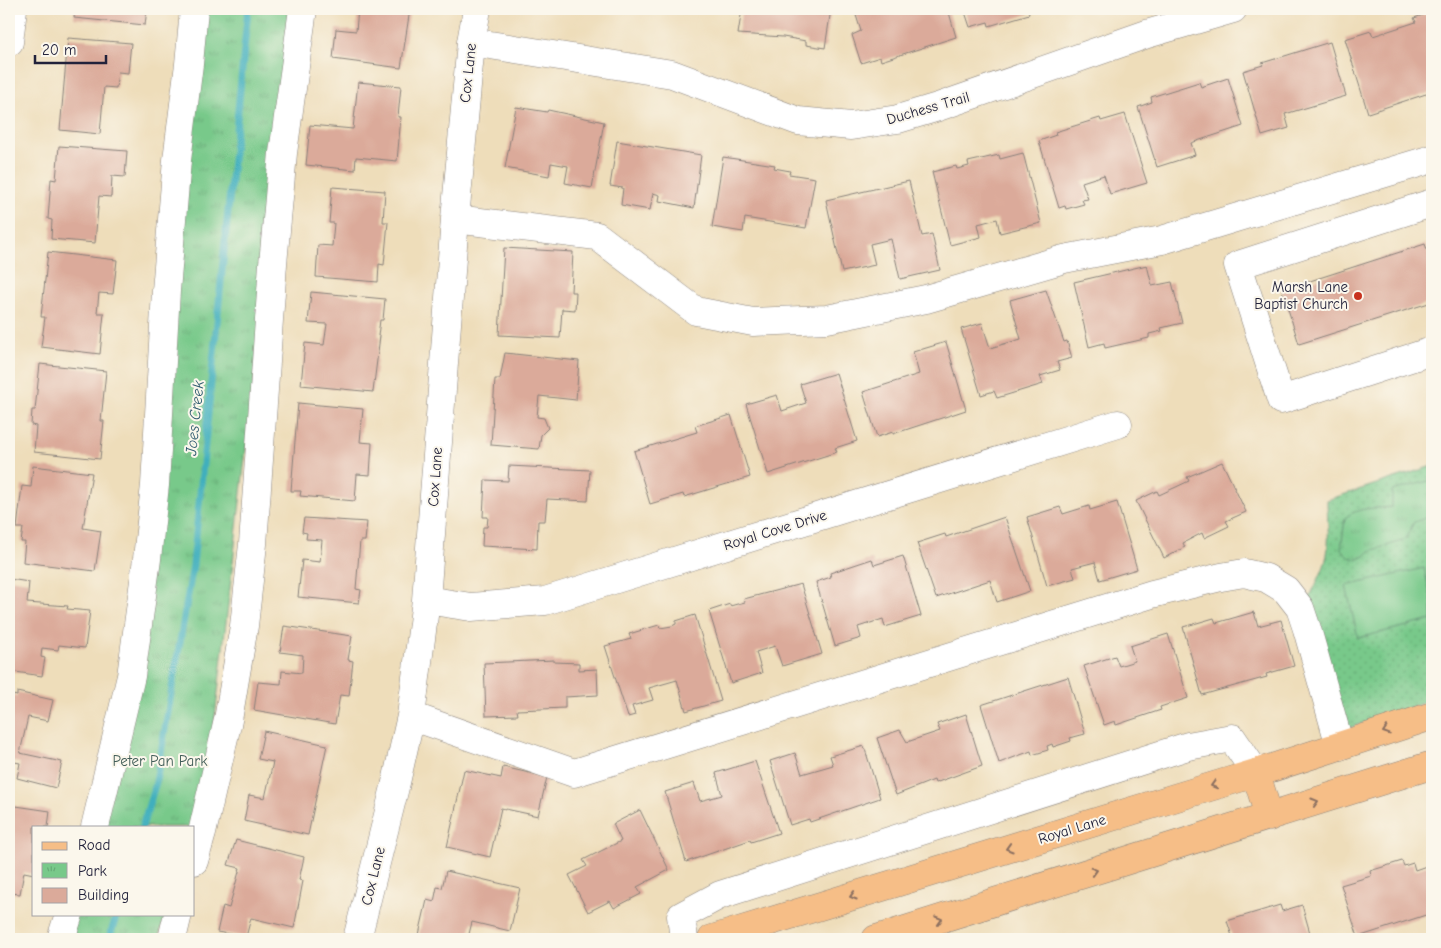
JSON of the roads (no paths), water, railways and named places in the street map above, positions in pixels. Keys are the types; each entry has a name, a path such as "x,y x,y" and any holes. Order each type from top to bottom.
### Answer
{"main road":[{"name":"Royal Lane","path":"712,939 1256,773 1432,716"},
{"path":"876,939 1432,765"},
{"path":"1256,773 1269,817"}],"street":[{"path":"9,42 12,9"},
{"path":"95,826 131,676 147,559 155,485 159,394 177,160 190,64 194,9"},
{"path":"195,858 228,720 244,626 254,544 270,293 283,153 303,9"},
{"name":"Cox Lane","path":"357,939 396,787 411,716 426,600 455,219 471,42 477,9"},
{"name":"Duchess Trail","path":"471,42 672,74 798,121 851,126 898,119 938,107 1147,34 1232,9"},
{"path":"455,219 597,236 696,311 752,322 827,319 926,299 1064,260 1162,240 1432,159"},
{"path":"1432,203 1238,265 1282,400 1432,351"},
{"name":"Royal Cove Drive","path":"426,600 471,606 545,601 1118,424"},
{"path":"411,716 574,773 1152,594 1244,573 1266,578 1286,590 1300,608 1340,746"},
{"path":"684,939 681,916 720,895 1188,746 1232,738 1256,773"},
{"path":"61,939 68,916"},
{"path":"172,939 178,916"}],"waterway":[{"name":"Joes Creek","path":"142,826 156,782 193,565 248,9"},
{"name":"Joes Creek","path":"109,939 116,916"}],"place":[{"name":"Marsh Lane Baptist Church","path":"1358,296"}],"park label":[{"name":"Peter Pan Park","path":"160,761"}]}
